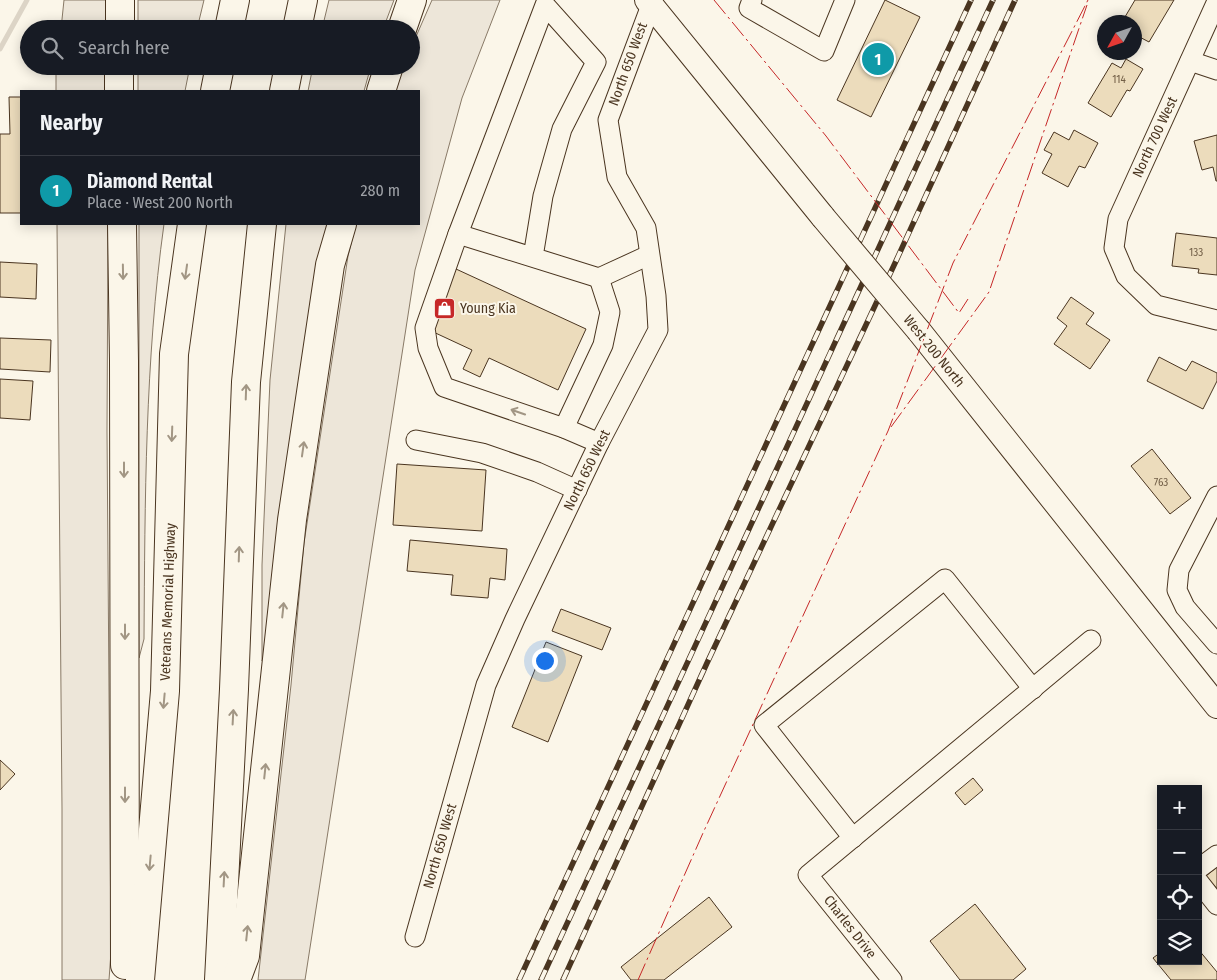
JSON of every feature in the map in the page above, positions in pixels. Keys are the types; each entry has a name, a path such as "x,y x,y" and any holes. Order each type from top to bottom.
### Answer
{"highway":[{"path":"120,0 120,20"},
{"path":"231,20 235,0"},
{"path":"299,20 304,0"},
{"path":"405,20 412,0"},
{"path":"119,90 120,75"},
{"path":"215,90 218,75"},
{"path":"284,90 287,75"},
{"path":"381,90 386,75"},
{"path":"122,225 125,980"},
{"name":"Veterans Memorial Highway","path":"140,980 165,691 174,354 192,225"},
{"path":"219,980 234,689 246,382 262,225"},
{"path":"236,980 245,956 292,520 330,265 342,225"}],"main road":[{"name":"West 200 North","path":"650,1 824,217 919,331 1217,706"}],"street":[{"path":"752,0 749,8 824,51 845,0"},
{"name":"North 650 West","path":"415,937 486,684 599,443 658,330 656,296 646,228 617,177 608,120 650,1"},
{"name":"North 700 West","path":"1217,1 1118,219 1114,248 1126,276 1156,305 1217,320"},
{"path":"533,257 543,196 562,129 596,62 545,6 458,234 426,328 428,348 444,387 564,428 599,443"},
{"path":"1190,61 1217,70"},
{"path":"458,234 599,278 649,255"},
{"path":"564,428 603,345 610,312 599,278"},
{"path":"416,440 489,456 537,472 577,490"},
{"path":"1217,496 1179,570 1178,590 1185,607 1217,644"},
{"path":"1032,688 945,579 764,725 853,838 1091,640"},
{"name":"Charles Drive","path":"853,838 808,874 892,980"},
{"path":"1202,866 1217,855"},
{"path":"1202,886 1217,905"}],"shaded area":[{"path":"64,0 107,0 107,20 62,20"},
{"path":"138,0 204,0 199,20 138,20"},
{"path":"329,0 394,0 386,20 324,20"},
{"path":"432,0 500,0 462,98 415,270 305,980 258,980 291,685 304,543 348,256 356,225 420,225 420,90 393,90 400,75 420,75 420,27"},
{"path":"56,75 107,75 108,90 56,90"},
{"path":"138,75 188,75 185,90 138,90"},
{"path":"311,75 368,75 364,90 308,90"},
{"path":"57,225 108,225 107,431 111,952 109,980 62,980"},
{"path":"139,225 164,225 153,327 147,431 144,639 139,658"},
{"path":"286,225 329,225 266,652 262,661 262,565 270,380"}],"building":[{"path":"885,0 920,17 871,117 837,100"},
{"path":"1135,0 1174,0 1149,42 1142,38 1142,15 1126,15"},
{"path":"1125,60 1128,60 1143,69 1130,91 1127,90 1111,117 1088,103 1112,63 1121,68"},
{"path":"9,97 20,97 20,213 0,213 0,134 10,134"},
{"path":"1074,130 1098,143 1085,168 1079,166 1068,187 1042,173 1052,154 1044,150 1054,132 1069,140"},
{"path":"1217,135 1216,181 1213,167 1202,170 1194,141"},
{"path":"1176,233 1217,238 1217,275 1198,273 1199,269 1172,266"},
{"path":"0,262 37,264 36,299 0,297"},
{"path":"456,269 586,329 558,390 489,358 480,377 463,369 472,350 429,330"},
{"path":"1071,297 1094,313 1086,324 1110,340 1090,369 1054,344 1067,326 1057,318"},
{"path":"0,338 51,340 50,372 0,369"},
{"path":"1159,357 1186,371 1192,361 1217,373 1217,381 1203,409 1147,381"},
{"path":"0,379 33,381 30,420 0,418"},
{"path":"1152,449 1191,498 1170,514 1131,466"},
{"path":"397,464 486,470 482,531 393,525"},
{"path":"410,540 507,549 505,580 490,578 488,598 451,595 453,575 407,571"},
{"path":"561,609 611,628 602,650 552,631"},
{"path":"546,642 582,656 548,742 512,727"},
{"path":"0,760 15,774 0,790"},
{"path":"973,778 983,790 965,805 955,793"},
{"path":"1217,867 1217,889 1206,876"},
{"path":"709,897 732,927 664,980 631,980 621,967"},
{"path":"975,904 1026,969 1013,980 960,980 930,941"},
{"path":"1202,954 1217,972 1217,980 1171,980 1159,965 1202,965"},
{"path":"1157,955 1157,963 1153,958"}],"waterway":[{"path":"0,49 27,0"}],"railway":[{"path":"519,980 971,0"},
{"path":"541,980 993,0"},
{"path":"563,980 707,663 896,261 1015,0"}],"power":[{"path":"714,0 826,136 959,313 968,299"},
{"path":"638,980 703,833 888,431 953,263 1088,0"},
{"path":"891,427 989,292 1087,5"}],"place":[{"name":"Diamond Rental","path":"878,59"},
{"name":"Young Kia","path":"444,308"}]}
